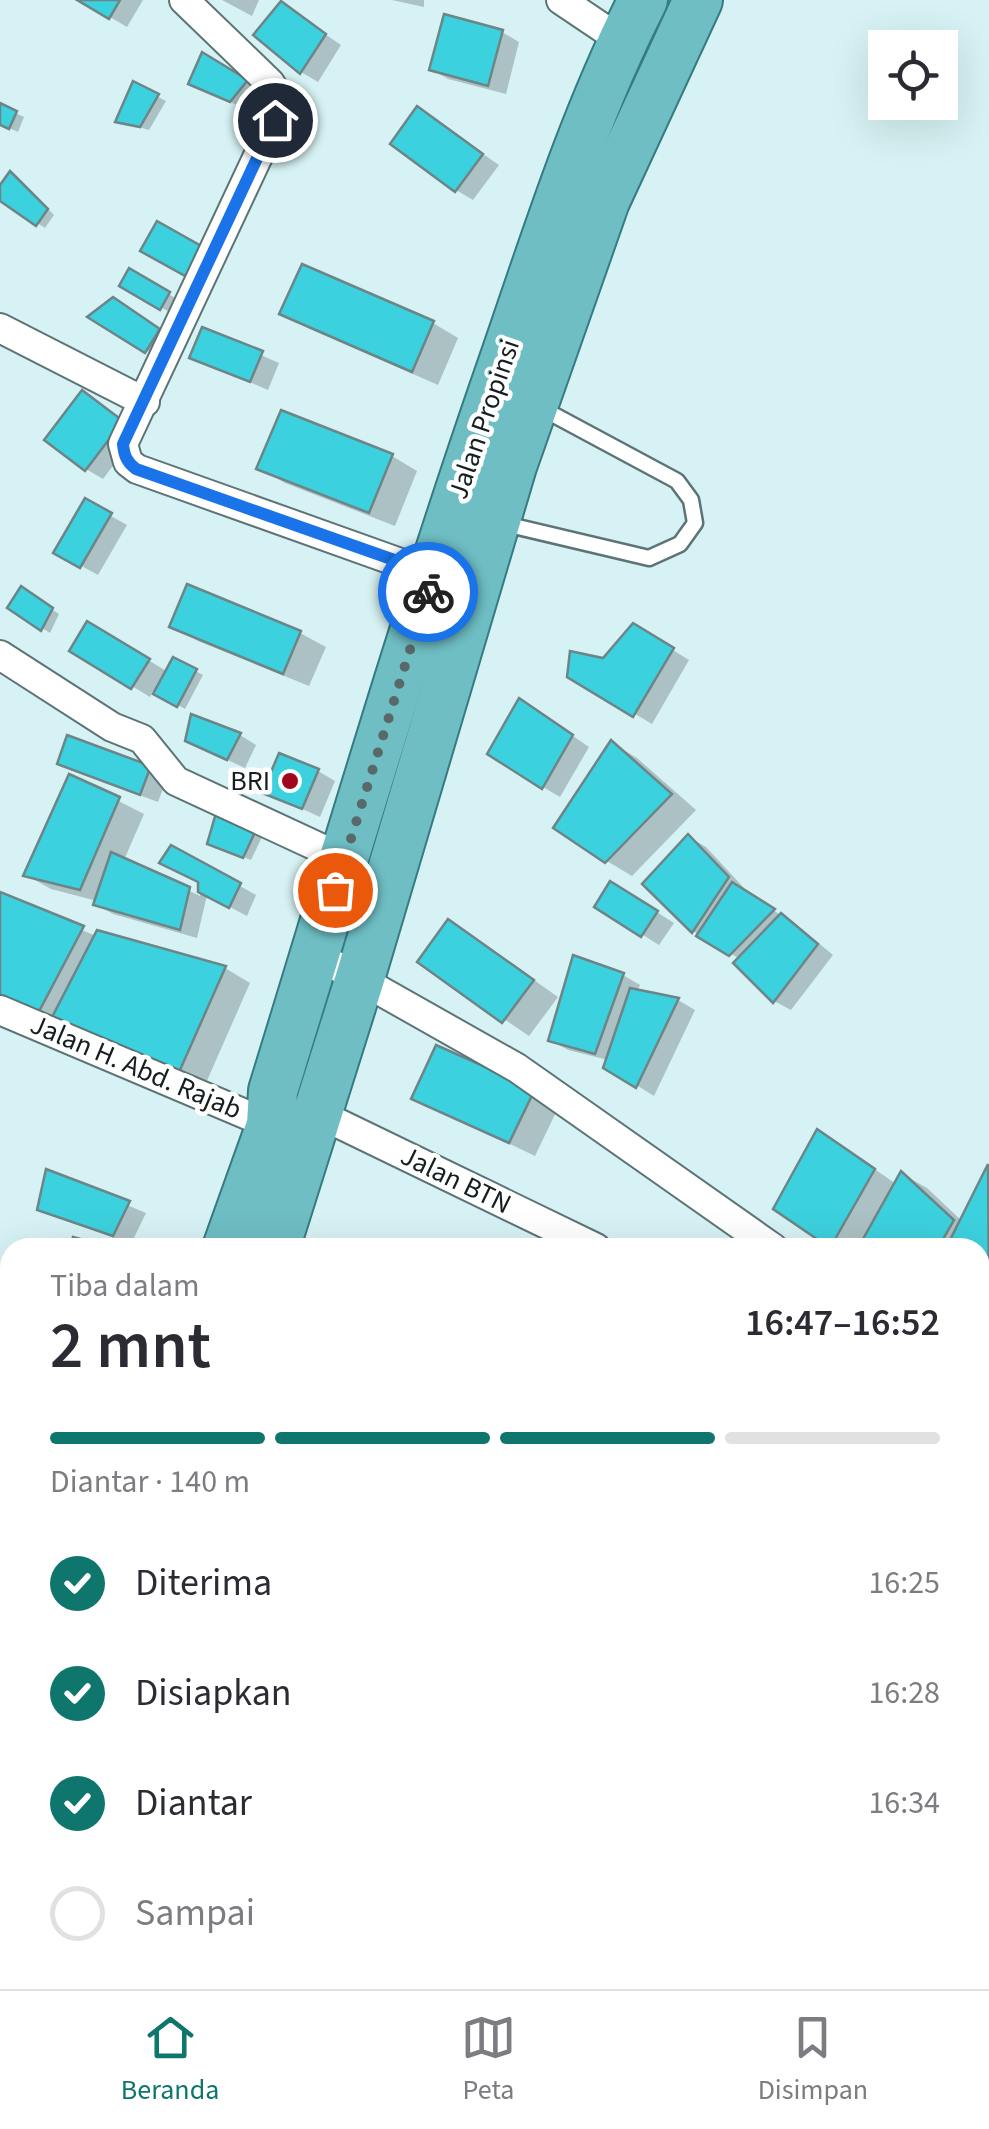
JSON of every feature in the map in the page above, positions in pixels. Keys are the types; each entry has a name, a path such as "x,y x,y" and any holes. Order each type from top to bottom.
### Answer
{"highway":[{"path":"275,1238 293,1118 360,978 496,522 514,396 698,0"},
{"name":"Jalan Propinsi","path":"233,1238 293,1118 273,1091 344,859 434,574 514,396 561,192 633,21"}],"street":[{"path":"184,0 270,83 278,105 275,120 123,444 128,462 136,469 434,574"},
{"path":"561,0 633,21"},
{"path":"0,328 144,402"},
{"path":"0,656 112,726 142,739 176,782 344,859"},
{"path":"315,954 517,1068 760,1238"},
{"name":"Jalan H. Abd. Rajab","path":"0,1010 293,1118"},
{"name":"Jalan BTN","path":"293,1118 573,1238"}],"lane":[{"path":"496,522 649,558 680,544 694,523 690,500 677,481 514,396"}],"building":[{"path":"77,0 120,0 109,19"},
{"path":"281,1 326,34 300,74 253,35"},
{"path":"444,14 503,30 488,86 429,70"},
{"path":"202,52 248,80 230,102 188,84"},
{"path":"133,81 159,94 140,127 115,122"},
{"path":"0,103 17,111 9,129 0,125"},
{"path":"417,106 483,154 455,192 390,144"},
{"path":"10,171 48,209 36,226 0,201 0,185"},
{"path":"157,221 203,247 187,277 140,251"},
{"path":"302,264 434,321 412,372 279,314"},
{"path":"129,268 170,292 160,310 119,286"},
{"path":"113,297 160,329 145,353 87,317"},
{"path":"202,327 263,351 250,382 189,358"},
{"path":"82,390 123,421 85,471 44,440"},
{"path":"281,410 393,454 369,513 256,469"},
{"path":"85,498 112,513 80,568 53,553"},
{"path":"187,584 301,631 283,674 169,627"},
{"path":"21,586 53,608 41,631 7,608"},
{"path":"87,621 150,659 131,689 69,651"},
{"path":"633,623 674,648 633,717 567,677 570,651 603,658"},
{"path":"173,657 197,669 177,707 153,694"},
{"path":"519,698 573,735 542,789 487,754"},
{"path":"191,714 241,733 227,760 185,741"},
{"path":"67,735 151,766 140,795 57,764"},
{"path":"611,740 672,794 605,863 553,828"},
{"name":"BRI","path":"279,753 319,769 302,809 262,793"},
{"path":"69,774 120,797 80,890 23,876"},
{"path":"216,813 256,830 243,858 207,844"},
{"path":"688,834 729,877 692,933 642,884"},
{"path":"171,845 241,883 229,908 198,892 198,882 159,863"},
{"path":"111,852 190,887 180,930 93,905"},
{"path":"610,881 658,911 641,937 594,907"},
{"path":"732,882 775,909 729,956 696,936"},
{"path":"0,892 84,926 35,1019 0,999"},
{"path":"781,913 818,944 773,1003 733,963"},
{"path":"448,919 534,980 502,1023 417,962"},
{"path":"97,930 226,966 176,1079 49,1023"},
{"path":"573,955 624,973 595,1054 548,1041"},
{"path":"630,988 679,998 636,1088 603,1068"},
{"path":"436,1045 535,1089 509,1143 411,1099"},
{"path":"817,1129 875,1169 836,1238 815,1238 773,1209"},
{"path":"988,1164 989,1238 951,1238"},
{"path":"46,1169 130,1201 113,1236 37,1210"},
{"path":"901,1171 954,1220 944,1238 864,1238"}],"way so far":[{"path":"335,890 428,592"}],"place":[{"name":"BRI","path":"290,781"}],"route":[{"path":"275,120 123,444 124,453 136,469 434,574 428,592"}]}
